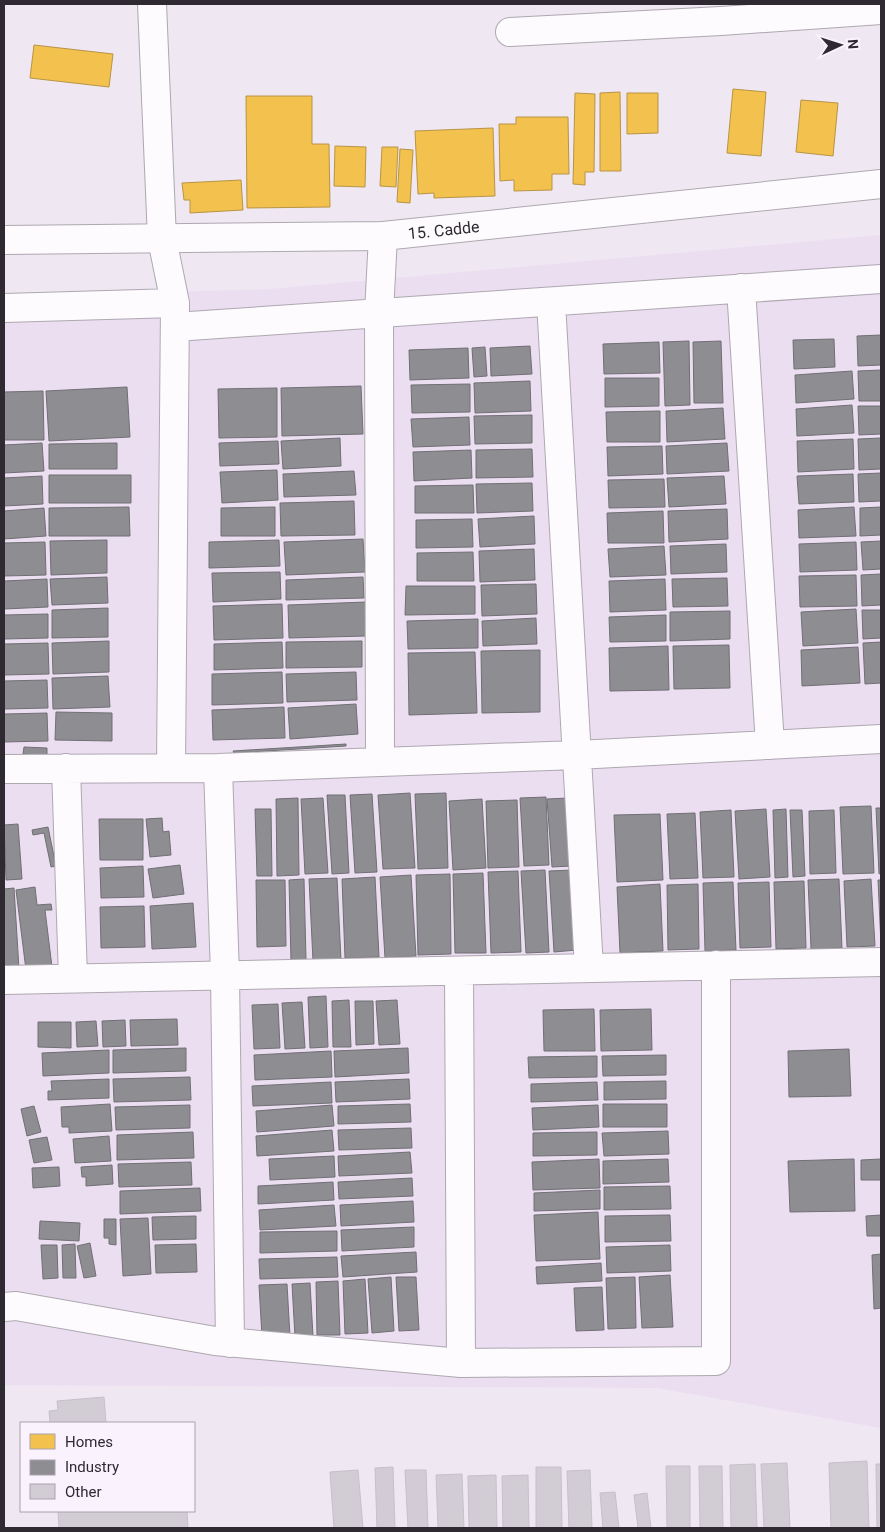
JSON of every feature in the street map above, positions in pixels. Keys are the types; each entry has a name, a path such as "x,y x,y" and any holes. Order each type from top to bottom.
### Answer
{"street":[{"path":"152,4 162,239 175,315 171,768"},
{"path":"510,32 721,12 881,10"},
{"name":"15. Cadde","path":"4,240 383,236 881,184"},
{"path":"380,762 379,313 383,236"},
{"path":"4,308 175,315 379,313 881,279"},
{"path":"741,288 770,745"},
{"path":"550,302 589,968"},
{"path":"4,769 218,768 577,755 881,739"},
{"path":"66,768 73,978"},
{"path":"218,768 225,975 230,1343"},
{"path":"4,980 881,962"},
{"path":"4,1307 16,1306 230,1343 461,1363 716,1361 716,965"},
{"path":"459,971 461,1363"}],"shaded area":[{"path":"881,235 881,1428 657,1388 4,1385 4,296 271,289"}],"building: Homes":[{"path":"34,45 113,54 109,87 30,78"},
{"path":"733,89 766,92 761,156 727,153"},
{"path":"620,92 621,171 600,171 600,93"},
{"path":"575,93 595,94 594,172 585,172 585,185 573,184"},
{"path":"627,93 658,93 658,133 627,134"},
{"path":"246,96 312,96 312,144 329,144 330,207 247,208"},
{"path":"801,100 838,103 833,156 796,152"},
{"path":"516,117 568,117 569,174 552,174 552,190 514,191 514,180 500,181 499,124 516,124"},
{"path":"493,128 495,196 434,198 434,193 418,194 415,131"},
{"path":"335,146 366,147 365,187 334,186"},
{"path":"382,147 398,147 396,187 380,186"},
{"path":"400,149 413,150 410,203 397,202"},
{"path":"241,180 243,210 190,213 190,200 184,200 182,183"}],"building: Industry":[{"path":"881,335 881,365 858,366 857,336"},
{"path":"834,339 835,367 794,369 793,340"},
{"path":"689,341 690,405 665,406 663,342"},
{"path":"721,341 723,403 694,403 693,342"},
{"path":"659,342 660,373 604,374 603,344"},
{"path":"530,346 532,374 491,376 490,348"},
{"path":"485,347 487,376 474,377 472,348"},
{"path":"468,348 469,378 410,380 409,350"},
{"path":"881,370 881,401 859,401 858,371"},
{"path":"852,371 854,399 796,403 795,375"},
{"path":"605,378 659,378 659,406 605,407"},
{"path":"530,381 531,411 475,413 474,383"},
{"path":"470,384 470,412 412,413 411,385"},
{"path":"361,386 363,434 282,436 281,388"},
{"path":"127,387 130,437 49,441 46,391"},
{"path":"277,388 277,437 219,438 218,389"},
{"path":"43,391 44,440 4,440 4,392"},
{"path":"852,405 854,433 797,436 796,409"},
{"path":"858,406 881,406 881,434 859,435"},
{"path":"723,408 725,439 667,442 666,411"},
{"path":"660,411 660,442 607,442 606,412"},
{"path":"532,415 532,443 475,444 474,416"},
{"path":"469,417 470,445 413,447 411,419"},
{"path":"340,438 341,466 283,469 281,441"},
{"path":"881,438 881,469 859,470 858,439"},
{"path":"853,439 854,469 798,472 797,441"},
{"path":"278,441 279,464 220,466 219,443"},
{"path":"42,443 44,471 4,473 4,445"},
{"path":"117,443 117,469 49,469 49,444"},
{"path":"727,443 729,471 667,474 666,446"},
{"path":"662,446 663,474 608,476 607,447"},
{"path":"532,449 533,477 476,478 476,450"},
{"path":"471,450 472,478 414,481 413,452"},
{"path":"277,470 278,500 222,503 220,472"},
{"path":"354,471 356,495 284,497 283,474"},
{"path":"881,473 881,501 859,502 858,474"},
{"path":"853,474 854,502 799,504 797,476"},
{"path":"49,475 131,475 131,503 49,503"},
{"path":"42,476 43,504 4,506 4,478"},
{"path":"724,476 726,504 669,507 667,478"},
{"path":"664,479 665,507 609,508 608,480"},
{"path":"532,483 533,511 477,513 476,484"},
{"path":"473,485 474,513 415,513 415,486"},
{"path":"354,501 355,535 281,536 280,503"},
{"path":"129,507 130,536 49,536 49,508"},
{"path":"275,507 275,536 221,536 221,508"},
{"path":"854,507 856,536 799,538 798,510"},
{"path":"881,507 881,535 860,536 860,508"},
{"path":"44,508 46,536 4,539 4,511"},
{"path":"727,509 728,539 669,542 668,511"},
{"path":"663,511 664,543 608,543 607,513"},
{"path":"534,516 535,544 480,547 478,519"},
{"path":"472,519 473,547 416,548 416,520"},
{"path":"363,539 365,572 286,575 284,542"},
{"path":"107,540 107,573 51,575 50,541"},
{"path":"279,540 280,566 209,568 209,542"},
{"path":"881,541 881,569 863,570 861,542"},
{"path":"45,542 46,575 4,576 4,543"},
{"path":"856,542 857,570 800,572 799,544"},
{"path":"726,544 727,572 671,574 670,546"},
{"path":"664,546 666,575 610,577 608,549"},
{"path":"534,549 535,580 480,582 479,551"},
{"path":"473,552 474,581 417,581 417,553"},
{"path":"280,572 281,599 213,602 212,573"},
{"path":"881,574 881,605 862,606 861,575"},
{"path":"856,575 857,606 800,607 799,576"},
{"path":"107,577 108,603 52,605 50,579"},
{"path":"363,577 364,598 286,600 286,580"},
{"path":"727,578 728,606 673,607 672,579"},
{"path":"47,579 48,607 4,609 4,581"},
{"path":"665,579 666,610 610,612 609,581"},
{"path":"536,584 537,614 482,616 481,585"},
{"path":"406,586 475,586 475,614 405,615"},
{"path":"366,602 366,636 289,638 288,605"},
{"path":"282,604 283,638 214,640 213,606"},
{"path":"108,608 108,637 52,638 52,610"},
{"path":"856,609 858,643 803,646 801,612"},
{"path":"862,610 881,610 881,638 863,639"},
{"path":"730,611 730,639 670,641 670,612"},
{"path":"48,614 48,638 4,639 4,615"},
{"path":"666,615 666,641 610,642 609,617"},
{"path":"536,618 537,644 483,646 482,621"},
{"path":"478,619 478,648 408,649 407,621"},
{"path":"109,641 109,672 53,674 52,643"},
{"path":"362,641 362,667 286,668 286,642"},
{"path":"282,642 283,668 214,670 214,644"},
{"path":"881,642 881,683 865,684 863,643"},
{"path":"48,643 49,674 4,675 4,644"},
{"path":"729,645 730,688 674,689 673,646"},
{"path":"668,646 669,690 610,691 609,648"},
{"path":"858,647 860,683 802,686 801,650"},
{"path":"540,650 540,712 482,713 481,651"},
{"path":"475,652 477,713 409,715 408,653"},
{"path":"282,672 283,703 212,705 212,674"},
{"path":"356,672 357,700 287,702 286,674"},
{"path":"108,676 110,707 53,709 52,678"},
{"path":"47,680 48,708 4,709 4,681"},
{"path":"356,704 358,734 290,739 288,708"},
{"path":"284,707 285,738 213,740 212,710"},
{"path":"56,712 112,713 112,741 55,740"},
{"path":"47,713 48,741 4,742 4,714"},
{"path":"346,744 346,746 234,753 233,751"},
{"path":"24,747 47,748 47,756 23,754"},
{"path":"410,793 415,868 383,869 378,795"},
{"path":"446,793 448,868 418,869 415,794"},
{"path":"372,794 377,872 355,873 350,795"},
{"path":"327,795 345,795 349,873 332,874"},
{"path":"546,797 549,865 524,866 520,798"},
{"path":"298,798 299,875 277,876 276,799"},
{"path":"323,798 328,873 305,874 301,799"},
{"path":"568,798 572,866 552,867 547,799"},
{"path":"482,799 486,868 453,870 449,801"},
{"path":"517,800 519,867 488,868 486,801"},
{"path":"871,806 874,873 843,874 840,807"},
{"path":"876,808 881,808 881,873 879,874"},
{"path":"255,809 271,809 272,876 257,876"},
{"path":"766,809 770,877 739,879 735,811"},
{"path":"786,809 788,877 775,878 773,810"},
{"path":"731,810 734,877 703,878 700,812"},
{"path":"790,810 802,810 805,876 793,877"},
{"path":"834,810 836,873 810,874 809,811"},
{"path":"695,813 698,878 670,879 667,814"},
{"path":"660,814 663,880 617,882 614,815"},
{"path":"162,818 163,832 169,831 171,855 150,857 146,819"},
{"path":"99,819 143,819 143,860 100,860"},
{"path":"18,824 22,879 6,880 4,825"},
{"path":"48,827 56,866 51,867 44,833 33,835 32,830"},
{"path":"180,865 184,894 153,898 148,869"},
{"path":"143,866 144,897 101,898 100,868"},
{"path":"545,870 549,952 526,953 521,871"},
{"path":"572,870 577,950 554,952 549,871"},
{"path":"518,871 521,952 491,953 488,872"},
{"path":"483,873 486,953 455,953 453,874"},
{"path":"450,874 451,954 418,955 416,875"},
{"path":"411,875 416,956 385,958 380,877"},
{"path":"375,877 379,957 345,958 342,879"},
{"path":"337,878 341,960 313,961 309,879"},
{"path":"304,879 306,960 291,961 289,880"},
{"path":"839,879 842,948 811,949 808,880"},
{"path":"871,879 875,946 847,947 844,881"},
{"path":"256,880 285,880 286,946 257,947"},
{"path":"878,880 881,880 881,945"},
{"path":"804,881 806,948 776,949 774,882"},
{"path":"733,882 736,950 705,951 703,883"},
{"path":"769,882 771,947 740,948 738,883"},
{"path":"660,884 663,951 620,953 617,887"},
{"path":"698,884 699,949 668,950 667,885"},
{"path":"35,887 37,905 51,904 52,910 45,910 52,967 26,970 16,890"},
{"path":"14,888 19,969 4,970 4,889"},
{"path":"193,903 196,947 152,949 150,906"},
{"path":"144,906 145,947 101,948 100,907"},
{"path":"326,996 328,1047 310,1048 308,997"},
{"path":"349,1000 351,1047 333,1047 332,1001"},
{"path":"397,1000 400,1044 379,1045 376,1001"},
{"path":"355,1001 373,1001 374,1044 356,1045"},
{"path":"302,1002 305,1048 285,1049 282,1003"},
{"path":"278,1004 280,1048 254,1049 252,1005"},
{"path":"594,1009 595,1051 544,1051 543,1010"},
{"path":"651,1009 652,1050 601,1051 600,1010"},
{"path":"177,1019 178,1045 131,1046 130,1020"},
{"path":"125,1020 126,1046 103,1047 102,1021"},
{"path":"96,1021 98,1046 77,1047 76,1022"},
{"path":"38,1022 71,1022 71,1048 38,1047"},
{"path":"186,1048 186,1071 113,1073 113,1050"},
{"path":"408,1048 409,1073 335,1077 334,1051"},
{"path":"849,1049 851,1096 789,1097 788,1051"},
{"path":"109,1050 109,1073 43,1076 42,1053"},
{"path":"331,1051 332,1077 255,1080 254,1055"},
{"path":"666,1055 666,1075 603,1076 602,1056"},
{"path":"597,1056 597,1077 529,1078 528,1057"},
{"path":"190,1077 191,1100 114,1102 113,1079"},
{"path":"109,1079 109,1098 48,1100 48,1091 52,1091 51,1081"},
{"path":"409,1079 410,1099 336,1102 335,1082"},
{"path":"666,1081 666,1099 604,1100 604,1082"},
{"path":"331,1082 332,1103 253,1106 252,1086"},
{"path":"597,1082 598,1100 531,1102 531,1084"},
{"path":"110,1104 112,1131 69,1133 69,1127 62,1127 61,1107"},
{"path":"410,1104 411,1122 338,1124 338,1106"},
{"path":"603,1104 667,1104 667,1127 603,1127"},
{"path":"190,1105 190,1128 116,1130 115,1107"},
{"path":"332,1105 334,1126 257,1132 256,1111"},
{"path":"598,1105 599,1127 533,1130 532,1108"},
{"path":"34,1106 41,1132 27,1136 21,1109"},
{"path":"411,1128 412,1148 339,1150 338,1130"},
{"path":"332,1130 334,1151 257,1156 256,1136"},
{"path":"668,1131 669,1154 604,1156 602,1133"},
{"path":"193,1132 194,1158 117,1160 117,1135"},
{"path":"597,1132 597,1155 533,1156 533,1133"},
{"path":"109,1136 111,1161 75,1163 73,1139"},
{"path":"47,1137 52,1160 34,1163 29,1140"},
{"path":"410,1152 412,1173 339,1176 338,1156"},
{"path":"334,1156 335,1177 270,1180 269,1159"},
{"path":"599,1159 600,1188 533,1190 532,1162"},
{"path":"668,1159 669,1182 603,1184 603,1161"},
{"path":"854,1159 855,1211 790,1212 788,1161"},
{"path":"881,1159 881,1180 861,1180 861,1160"},
{"path":"191,1162 192,1185 119,1187 118,1164"},
{"path":"112,1165 113,1184 86,1186 86,1177 82,1177 81,1167"},
{"path":"59,1167 60,1186 33,1188 32,1168"},
{"path":"412,1178 413,1196 339,1199 338,1182"},
{"path":"333,1182 334,1200 258,1204 258,1186"},
{"path":"670,1186 671,1209 604,1210 604,1187"},
{"path":"200,1188 201,1211 120,1214 120,1191"},
{"path":"600,1190 600,1209 534,1211 534,1193"},
{"path":"413,1201 414,1222 341,1226 340,1205"},
{"path":"334,1205 336,1226 260,1230 259,1210"},
{"path":"598,1212 600,1259 536,1261 534,1215"},
{"path":"670,1215 671,1241 605,1242 605,1216"},
{"path":"881,1215 881,1236 867,1236 866,1216"},
{"path":"196,1216 196,1239 153,1240 152,1217"},
{"path":"148,1218 151,1274 123,1276 120,1219"},
{"path":"104,1219 116,1219 116,1245 109,1244 109,1238 104,1238"},
{"path":"40,1221 80,1223 79,1241 39,1239"},
{"path":"414,1227 414,1247 342,1251 341,1230"},
{"path":"337,1231 337,1251 260,1253 260,1232"},
{"path":"90,1243 96,1276 84,1278 77,1246"},
{"path":"75,1244 76,1278 63,1278 62,1245"},
{"path":"196,1244 197,1272 156,1273 155,1245"},
{"path":"41,1245 57,1245 58,1278 43,1279"},
{"path":"670,1245 671,1271 607,1273 606,1247"},
{"path":"416,1252 417,1272 343,1277 341,1256"},
{"path":"881,1254 881,1308 874,1309 872,1255"},
{"path":"337,1257 338,1277 260,1279 259,1259"},
{"path":"601,1263 602,1281 537,1284 536,1267"},
{"path":"670,1275 673,1327 642,1328 639,1277"},
{"path":"391,1277 394,1331 372,1333 368,1279"},
{"path":"396,1277 416,1277 419,1330 399,1331"},
{"path":"635,1277 636,1328 608,1329 606,1278"},
{"path":"365,1279 368,1333 345,1334 343,1281"},
{"path":"338,1281 340,1335 317,1335 316,1282"},
{"path":"310,1283 313,1336 295,1337 292,1284"},
{"path":"287,1284 290,1336 262,1337 259,1285"},
{"path":"602,1287 604,1330 576,1331 574,1288"}],"building: Other":[{"path":"104,1397 106,1422 50,1422 49,1411 58,1410 57,1401"},
{"path":"867,1461 869,1528 831,1528 829,1463"},
{"path":"787,1463 790,1528 764,1528 761,1464"},
{"path":"755,1464 757,1528 731,1528 730,1465"},
{"path":"876,1464 881,1464 881,1528 877,1528"},
{"path":"666,1466 690,1466 690,1528 667,1528"},
{"path":"699,1466 722,1466 723,1528 700,1528"},
{"path":"393,1467 395,1528 377,1528 375,1468"},
{"path":"536,1467 561,1467 562,1528 536,1528"},
{"path":"358,1470 363,1528 334,1528 330,1472"},
{"path":"405,1470 426,1470 428,1528 408,1528"},
{"path":"590,1470 592,1528 569,1528 567,1471"},
{"path":"462,1474 464,1528 438,1528 436,1475"},
{"path":"496,1475 497,1528 469,1528 468,1476"},
{"path":"528,1475 529,1528 503,1528 502,1476"},
{"path":"615,1492 619,1528 603,1528 600,1493"},
{"path":"647,1493 651,1528 638,1528 634,1495"},
{"path":"58,1512 187,1512 188,1528 59,1528"}]}
